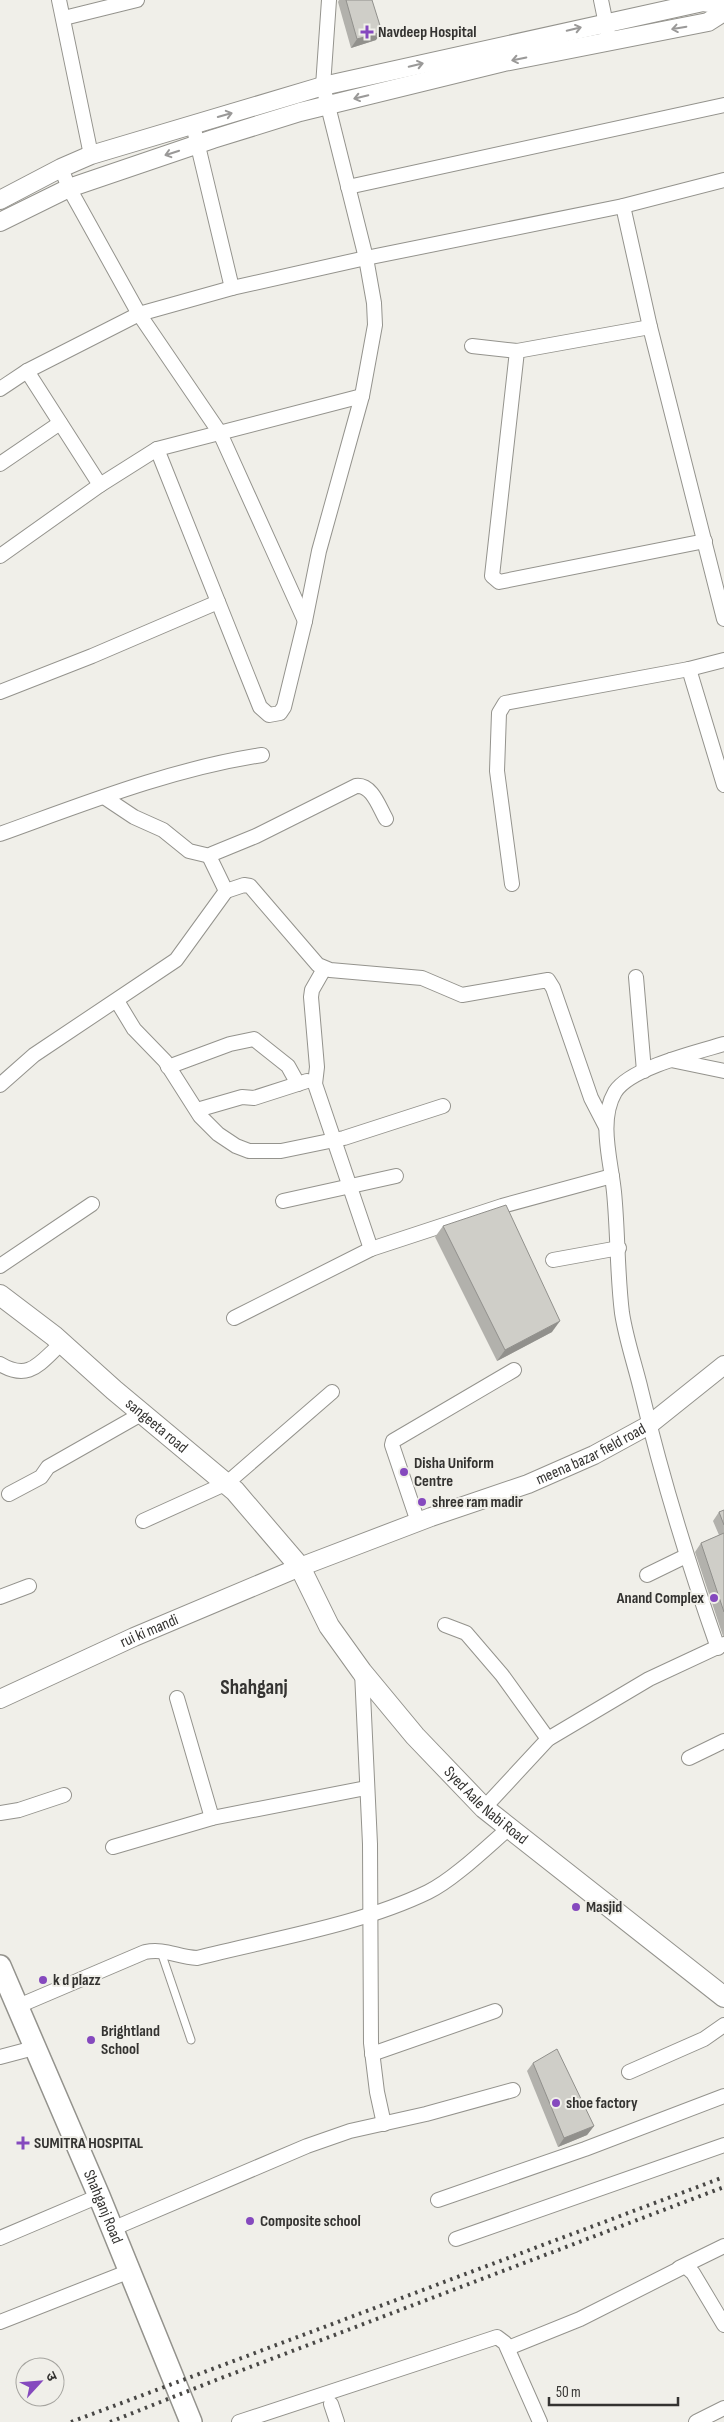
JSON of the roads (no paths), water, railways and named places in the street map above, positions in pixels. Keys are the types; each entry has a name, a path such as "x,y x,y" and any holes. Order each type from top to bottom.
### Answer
{"main road":[{"name":"sangeeta road","path":"0,1295 62,1343 114,1390 227,1483 300,1567"},
{"name":"Syed Aale Nabi Road","path":"300,1567 329,1626 362,1672 415,1736 484,1808 724,1997"},
{"name":"Shahganj Road","path":"0,1966 16,2007 99,2196 191,2422"}],"street":[{"path":"59,0 91,155"},
{"path":"64,18 137,0"},
{"path":"157,449 260,707 269,715 280,713 284,707 305,621 319,551 362,396 375,325 374,303 366,258 323,86 329,0"},
{"path":"601,0 609,40"},
{"path":"0,200 61,168 91,155 323,86 606,22 663,6 703,2 724,5"},
{"path":"0,222 69,188 327,105 504,62 708,22 724,12"},
{"path":"348,187 724,105"},
{"path":"193,125 232,288"},
{"path":"61,168 69,188 140,314 220,432 305,621"},
{"path":"0,388 27,371 140,314 232,288 366,258 624,206 724,180"},
{"path":"624,206 650,327 724,619"},
{"path":"472,346 517,351 650,327"},
{"path":"517,351 493,579 499,582 705,541"},
{"path":"27,371 100,485"},
{"path":"0,556 100,485 157,449 362,396"},
{"path":"0,464 60,423"},
{"path":"0,692 92,656 218,602"},
{"path":"512,884 497,771 499,712 502,705 689,669 724,660"},
{"path":"689,669 724,785"},
{"path":"0,834 104,797 220,762 262,756"},
{"path":"104,797 134,817 163,830 189,851 210,856 256,836 356,786 368,789 386,819"},
{"path":"210,856 226,891"},
{"path":"0,1085 34,1055 176,960 226,891 244,885 250,886 324,968 422,978 462,995 548,980 553,988 592,1098 606,1127"},
{"path":"324,968 312,990 311,997 317,1067 314,1079 332,1140 371,1249"},
{"path":"636,977 644,1071"},
{"path":"116,1001 134,1029 168,1066 197,1110 218,1134 236,1146 249,1151 281,1151 332,1140 443,1106"},
{"path":"168,1066 230,1044 254,1039 288,1066 298,1084"},
{"path":"484,1808 548,1739 649,1679 721,1646 686,1556 649,1425 622,1314 619,1248 606,1127 608,1111 614,1094 626,1080 669,1060 724,1044"},
{"path":"669,1060 724,1071"},
{"path":"197,1110 242,1097 254,1098 314,1079"},
{"path":"283,1201 396,1176"},
{"path":"234,1318 371,1249 502,1206 612,1176"},
{"path":"0,1266 92,1204"},
{"path":"553,1260 619,1248"},
{"path":"0,1364 13,1372 30,1370 62,1343"},
{"name":"meena bazar field road","path":"300,1567 418,1522 528,1484 594,1455 649,1425 724,1365"},
{"path":"418,1522 392,1445 393,1441 514,1370"},
{"path":"143,1521 227,1483 332,1392"},
{"path":"9,1494 38,1479 48,1466 143,1413"},
{"path":"647,1575 686,1556"},
{"name":"rui ki mandi","path":"0,1699 134,1636 300,1567"},
{"path":"0,1597 29,1586"},
{"path":"445,1625 466,1633 502,1675 548,1739"},
{"path":"362,1672 370,1844 369,2002 372,2054 384,2124"},
{"path":"176,1698 212,1818"},
{"path":"689,1758 724,1741"},
{"path":"114,1847 212,1818 366,1788"},
{"path":"0,1813 19,1810 64,1795"},
{"path":"16,2007 145,1952 160,1949 184,1957 197,1958 370,1915 429,1892 446,1881 509,1828"},
{"path":"372,2054 495,2011"},
{"path":"629,2072 704,2039 724,2025"},
{"path":"0,2057 34,2048"},
{"path":"112,2229 307,2146 350,2131 384,2124 512,2090"},
{"path":"438,2200 585,2149 724,2096"},
{"path":"456,2239 724,2144"},
{"path":"0,2238 99,2196"},
{"path":"508,2348 580,2319 724,2246"},
{"path":"680,2268 689,2268 724,2325"},
{"path":"0,2322 130,2271"},
{"path":"239,2422 497,2337 501,2338 508,2348 540,2422"},
{"path":"331,2404 337,2422"},
{"path":"696,2422 724,2408"}],"lane":[{"path":"160,1949 191,2040"}],"railway":[{"path":"71,2422 724,2177"},
{"path":"110,2422 724,2187"}],"place":[{"name":"Navdeep Hospital","path":"367,32"},
{"name":"Disha Uniform Centre","path":"404,1472"},
{"name":"shree ram madir","path":"422,1502"},
{"name":"Anand Complex","path":"714,1598"},
{"name":"Masjid","path":"576,1907"},
{"name":"k d plazz","path":"43,1980"},
{"name":"Brightland School","path":"91,2040"},
{"name":"shoe factory","path":"556,2103"},
{"name":"SUMITRA HOSPITAL","path":"23,2143"},
{"name":"Composite school","path":"250,2221"}],"district":[{"name":"Shahganj","path":"254,1687"}]}
